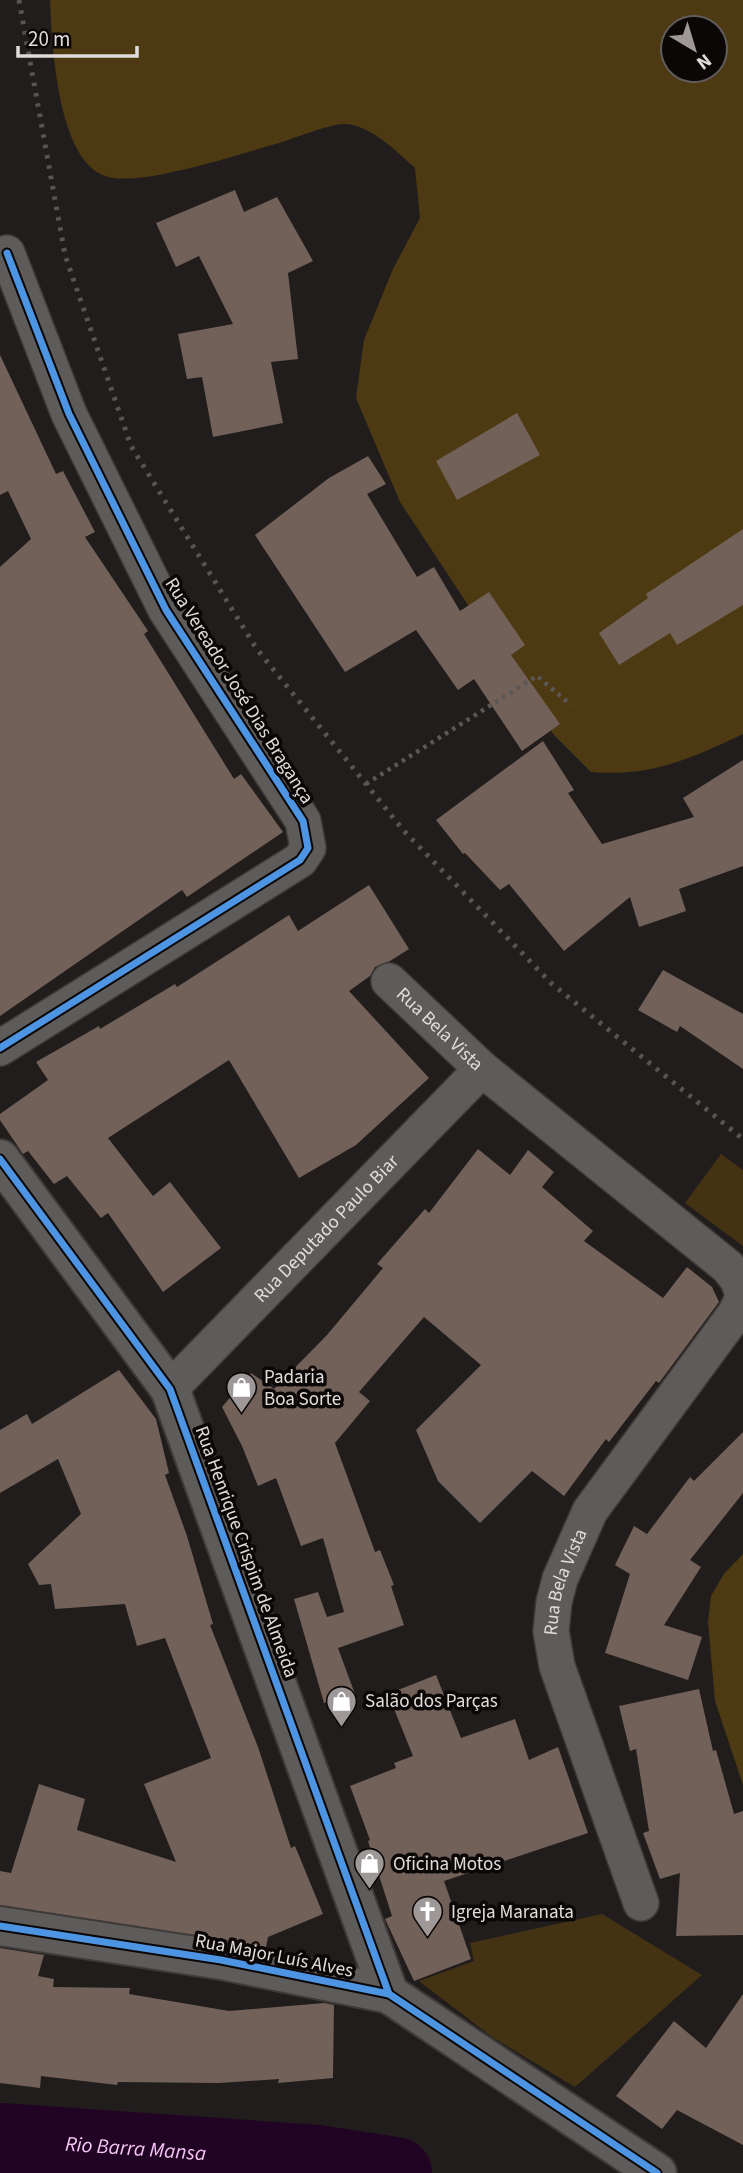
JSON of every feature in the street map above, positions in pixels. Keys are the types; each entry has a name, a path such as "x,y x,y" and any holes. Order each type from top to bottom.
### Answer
{"street":[{"name":"Rua Vereador José Dias Bragança","path":"0,1048 300,860 308,848 303,821 166,610 69,414 7,253"},
{"name":"Rua Bela Vista","path":"389,982 481,1069 728,1267 738,1280 743,1296 735,1314 590,1511 564,1570 554,1602 551,1631 558,1666 641,1903"},
{"name":"Rua Deputado Paulo Biar","path":"170,1389 481,1069"},
{"name":"Rua Henrique Crispim de Almeida","path":"0,1159 170,1389 389,1994"},
{"name":"Rua Major Luís Alves","path":"0,1927 220,1960 389,1994 657,2173"}],"path":[{"path":"366,784 537,676 571,705"}],"shaded area":[{"path":"50,0 743,0 743,734 687,758 651,769 591,772 554,735 400,502 356,398 364,340 393,269 420,218 415,168 373,134 354,125 344,124 162,174 120,179 105,176 89,165 76,148 60,98"},
{"path":"721,1154 743,1170 743,1246 685,1203"},
{"path":"743,1554 743,1785 715,1701 708,1622 711,1596 724,1574"},
{"path":"602,1914 702,1975 575,2087 492,2037 419,1981 474,1961 470,1943"}],"building":[{"path":"235,190 244,212 277,197 313,261 288,273 298,359 271,362 283,423 213,437 202,377 187,379 178,334 233,324 199,256 176,267 156,223"},
{"path":"0,355 56,474 63,471 95,532 85,537 148,631 144,634 234,779 241,774 283,832 187,897 182,890 0,1016 0,567 31,539 8,491 0,495"},
{"path":"517,413 540,455 457,500 436,461"},
{"path":"368,456 386,484 367,494 417,577 434,567 460,611 489,592 525,645 511,655 560,724 522,751 474,679 458,690 416,630 345,672 255,535 329,478"},
{"path":"743,529 743,605 677,645 670,633 619,665 599,633 648,598 646,594"},
{"path":"543,741 574,790 568,793 602,844 694,817 683,798 743,760 743,866 679,889 686,911 639,927 630,897 564,951 509,884 500,890 465,853 463,854 436,820"},
{"path":"369,885 409,949 375,967 370,976 349,991 429,1078 356,1145 299,1178 229,1060 108,1138 153,1196 170,1182 221,1248 163,1292 108,1213 101,1218 67,1176 54,1184 28,1151 23,1154 0,1120 0,1114 48,1080 36,1062 99,1026 100,1029 175,984 177,987 289,915 298,931"},
{"path":"663,970 743,1014 743,1069 680,1026 677,1032 638,1010"},
{"path":"478,1149 510,1175 528,1150 554,1172 542,1187 593,1231 584,1241 663,1298 687,1267 712,1287 719,1302 659,1383 656,1381 609,1442 606,1439 564,1496 532,1471 480,1523 438,1481 416,1430 481,1365 424,1317 359,1392 370,1401 335,1443 375,1552 380,1550 394,1585 391,1586 404,1625 338,1648 355,1694 324,1703 294,1599 318,1592 327,1617 344,1612 323,1538 301,1546 276,1478 258,1486 222,1407 251,1373 274,1389 327,1335 383,1268 377,1264 425,1209 429,1213"},
{"path":"119,1370 156,1419 169,1473 165,1475 187,1536 213,1624 210,1625 258,1747 291,1848 295,1846 323,1914 268,1937 266,1947 0,1905 0,1871 11,1873 39,1784 85,1799 77,1830 176,1862 144,1784 211,1758 165,1638 137,1646 125,1604 55,1609 51,1584 39,1585 28,1564 81,1514 58,1459 0,1493 0,1430 27,1414 32,1424"},
{"path":"743,1432 743,1493 690,1560 701,1567 664,1625 702,1637 688,1680 605,1653 630,1574 615,1565 634,1526 647,1534 690,1477 694,1481"},
{"path":"436,1675 461,1738 515,1719 529,1760 558,1747 588,1833 444,1881 471,1959 414,1981 385,1919 392,1916 368,1841 370,1840 350,1786 396,1768 394,1763 413,1756 388,1694"},
{"path":"699,1689 713,1751 716,1750 734,1814 743,1811 743,1935 676,1936 680,1873 660,1879 643,1833 649,1831 636,1749 630,1751 619,1706"},
{"path":"0,1948 44,1955 38,1976 54,1979 53,1987 130,1988 129,1994 229,2011 324,2003 334,2005 333,2078 278,2083 279,2079 219,2083 118,2082 117,2085 41,2076 40,2088 0,2083"},
{"path":"743,1994 743,2145 677,2110 662,2129 616,2096 674,2021 706,2048"}],"waterway":[{"name":"Rio Barra Mansa","path":"0,2139 318,2161 396,2173"}],"railway":[{"path":"19,0 65,255 131,446 256,648 404,831 551,983 743,1139"}],"cycle path":[{"path":"0,1048 300,860 308,848 303,821 166,610 69,414 7,253"},
{"path":"0,1159 170,1389 389,1994"},
{"path":"0,1926 221,1960 389,1994 657,2173"}],"place":[{"name":"Padaria Boa Sorte","path":"241,1415"},
{"name":"Salão dos Parças","path":"342,1728"},
{"name":"Oficina Motos","path":"370,1891"},
{"name":"Igreja Maranata","path":"428,1939"}]}
